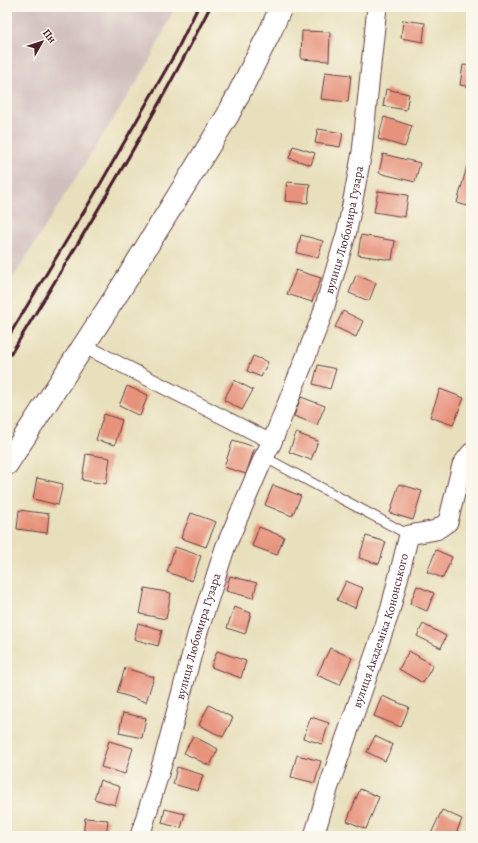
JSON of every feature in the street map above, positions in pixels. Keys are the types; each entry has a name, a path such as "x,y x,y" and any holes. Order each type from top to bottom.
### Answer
{"main road":[{"path":"7,464 123,285 228,115 281,7"}],"street":[{"name":"вулиця Любомира Гузара","path":"140,836 165,754 197,635 225,548 268,450 322,316 347,231 362,152 377,7"},
{"path":"84,346 268,450"},
{"path":"409,535 436,530 448,522 462,465 471,453"},
{"name":"вулиця Академіка Кононського","path":"314,836 329,786 390,611 409,535"}],"lane":[{"path":"268,450 409,535"}],"shaded area":[{"path":"7,7 175,7 148,64 7,287"}],"building":[{"path":"403,20 425,23 423,42 401,38"},
{"path":"302,31 330,32 329,61 301,59"},
{"path":"463,65 471,66 471,87 460,85"},
{"path":"325,72 351,75 348,102 321,99"},
{"path":"386,89 409,94 406,110 383,106"},
{"path":"384,117 412,126 405,147 378,139"},
{"path":"318,129 343,133 340,147 315,143"},
{"path":"293,146 315,153 311,165 289,158"},
{"path":"383,154 420,163 415,182 379,173"},
{"path":"467,166 471,167 471,207 457,203"},
{"path":"287,182 310,184 308,203 285,201"},
{"path":"378,191 408,195 405,217 374,212"},
{"path":"301,235 323,241 318,258 297,253"},
{"path":"361,235 395,241 392,260 358,255"},
{"path":"296,270 321,278 312,302 287,294"},
{"path":"356,275 376,283 369,301 349,293"},
{"path":"343,311 363,321 356,337 335,327"},
{"path":"253,356 268,362 261,377 247,371"},
{"path":"318,365 336,369 330,389 313,384"},
{"path":"234,380 253,390 242,410 224,400"},
{"path":"127,386 148,395 140,416 119,406"},
{"path":"440,389 464,398 453,425 430,417"},
{"path":"301,397 325,406 317,425 294,416"},
{"path":"104,414 122,420 115,445 96,440"},
{"path":"296,433 318,441 311,460 289,452"},
{"path":"233,440 255,447 246,474 224,467"},
{"path":"86,454 110,458 106,484 82,480"},
{"path":"37,478 63,484 58,505 33,499"},
{"path":"399,484 422,491 413,520 390,513"},
{"path":"273,485 301,496 292,516 265,505"},
{"path":"471,491 471,505 467,504"},
{"path":"19,510 49,514 47,533 17,529"},
{"path":"191,513 216,522 206,547 181,538"},
{"path":"259,527 284,537 277,555 252,546"},
{"path":"366,536 386,542 379,564 359,558"},
{"path":"175,547 201,556 192,581 167,572"},
{"path":"436,550 452,557 443,578 427,572"},
{"path":"230,576 257,583 253,598 226,591"},
{"path":"346,581 363,588 355,608 337,600"},
{"path":"417,586 434,593 427,611 410,604"},
{"path":"145,588 171,593 166,619 140,614"},
{"path":"234,607 251,613 245,634 227,628"},
{"path":"138,623 162,630 158,646 134,639"},
{"path":"423,624 446,636 441,648 417,636"},
{"path":"330,648 352,658 340,685 317,675"},
{"path":"217,651 246,661 241,678 211,667"},
{"path":"409,651 433,665 423,683 399,669"},
{"path":"125,668 154,677 146,702 117,693"},
{"path":"382,696 409,707 401,727 374,716"},
{"path":"209,705 233,718 223,737 199,725"},
{"path":"123,713 146,718 142,738 119,733"},
{"path":"311,717 329,723 322,744 303,738"},
{"path":"193,736 218,749 210,766 184,753"},
{"path":"375,736 393,745 385,761 367,752"},
{"path":"109,741 133,748 125,774 101,767"},
{"path":"297,755 321,761 315,783 291,777"},
{"path":"177,767 203,775 198,791 173,784"},
{"path":"100,780 120,787 115,805 94,799"},
{"path":"360,789 379,797 366,829 347,821"},
{"path":"165,809 185,814 181,828 162,823"},
{"path":"442,810 462,819 455,836 430,836"},
{"path":"85,818 108,820 106,836 83,836"}],"railway":[{"path":"7,339 94,195 176,52 198,7"},
{"path":"7,360 138,141 210,7"}]}
